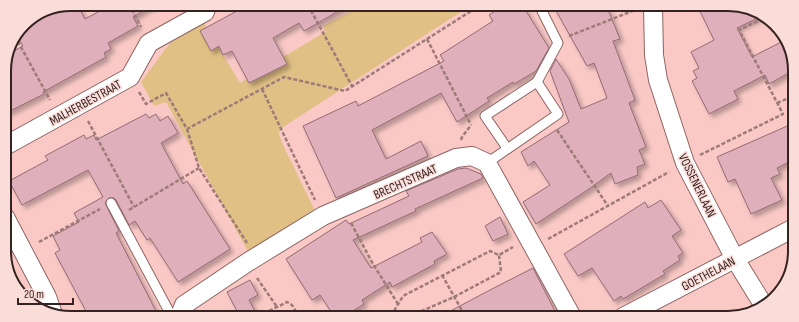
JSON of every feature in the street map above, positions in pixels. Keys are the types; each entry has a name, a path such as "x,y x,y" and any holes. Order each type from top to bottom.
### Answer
{"street":[{"path":"149,43 205,11"},
{"name":"VOSSENERLAAN","path":"645,11 658,80 684,163 735,259 761,301"},
{"name":"MALHERBESTRAAT","path":"11,143 130,77 149,43"},
{"name":"BRECHTSTRAAT","path":"182,311 184,305 252,259 323,216 456,158 472,156 487,163"},
{"path":"487,163 569,311"},
{"path":"11,228 23,251 40,301"},
{"name":"GOETHELAAN","path":"635,311 788,231"}],"lane":[{"path":"507,148 485,116 537,82 558,43 542,11"},
{"path":"487,163 558,114 537,82"},
{"path":"111,203 169,311"}],"path":[{"path":"133,11 149,43"},
{"path":"311,11 352,86"},
{"path":"187,129 284,76 345,91 471,11"},
{"path":"556,40 636,11"},
{"path":"684,163 783,114 739,30 760,20"},
{"path":"427,39 471,125"},
{"path":"18,42 59,117"},
{"path":"130,77 146,104 166,93 187,129 199,168 252,259 277,307"},
{"path":"262,89 323,216"},
{"path":"777,103 788,98"},
{"path":"79,106 134,207"},
{"path":"456,158 462,137 471,125 485,116"},
{"path":"550,120 608,206"},
{"path":"118,216 199,168"},
{"path":"23,251 111,203"},
{"path":"348,217 373,264 398,304"},
{"path":"422,311 454,297 501,272 499,255"},
{"path":"442,275 462,311"},
{"path":"269,311 287,302 292,305 296,311"}],"shaded area":[{"path":"352,11 462,11 280,129 279,135 283,145 318,217 252,259 166,102 154,106 141,82 170,43 204,23 240,83 325,32 323,26"}],"building":[{"path":"81,11 85,19 100,11 143,11 133,17 138,26 108,43 111,49 104,53 106,57 43,92 44,94 11,110 11,67 13,55 15,50 23,46 19,40 31,26 41,19 59,12"},
{"path":"237,11 339,11 304,31 299,23 273,38 287,64 249,83 232,51 223,55 219,46 211,51 200,31"},
{"path":"495,11 526,11 549,48 536,71 514,84 513,82 487,98 489,101 457,122 441,93 372,130 386,159 421,141 428,156 336,198 303,126 356,101 358,106 444,61 440,55 493,21 489,15"},
{"path":"556,11 609,11 620,39 613,41 635,100 629,103 646,147 639,150 645,164 637,167 638,175 615,184 611,173 536,224 523,202 550,185 534,161 528,166 521,152 569,122 550,71 556,59 569,79 581,109 607,98 594,63 587,66"},
{"path":"700,11 728,11 747,14 757,18 737,28 752,57 781,42 786,55 788,73 769,84 765,75 734,91 738,99 709,114 692,81 697,78 693,71 699,68 691,52 714,40"},
{"path":"146,114 149,118 156,114 160,121 168,116 178,133 161,143 183,184 187,181 230,249 178,282 150,238 147,240 135,221 129,225 116,200 114,198 109,198 105,203 119,231 116,233 156,311 86,311 55,253 60,250 53,236 79,222 74,213 103,197 88,170 22,205 11,185 11,180 48,160 45,156 84,135 86,139 94,135 96,140"},
{"path":"788,126 788,162 777,168 780,174 771,178 782,200 751,214 735,179 728,182 717,157"},
{"path":"466,168 481,174 483,178 415,209 416,211 353,240 371,268 422,242 420,238 432,232 447,254 434,261 435,264 392,287 390,282 362,300 364,304 353,311 331,311 320,295 312,300 286,259 346,220 349,224 409,196 406,191 458,169"},
{"path":"661,200 681,230 672,236 683,253 678,256 680,260 663,271 665,274 623,299 621,296 614,301 592,268 578,276 564,254 645,202 648,208"},
{"path":"500,217 508,234 493,241 485,226"},
{"path":"533,268 555,311 450,311"},
{"path":"250,280 258,295 249,300 255,311 237,311 227,292"}]}
